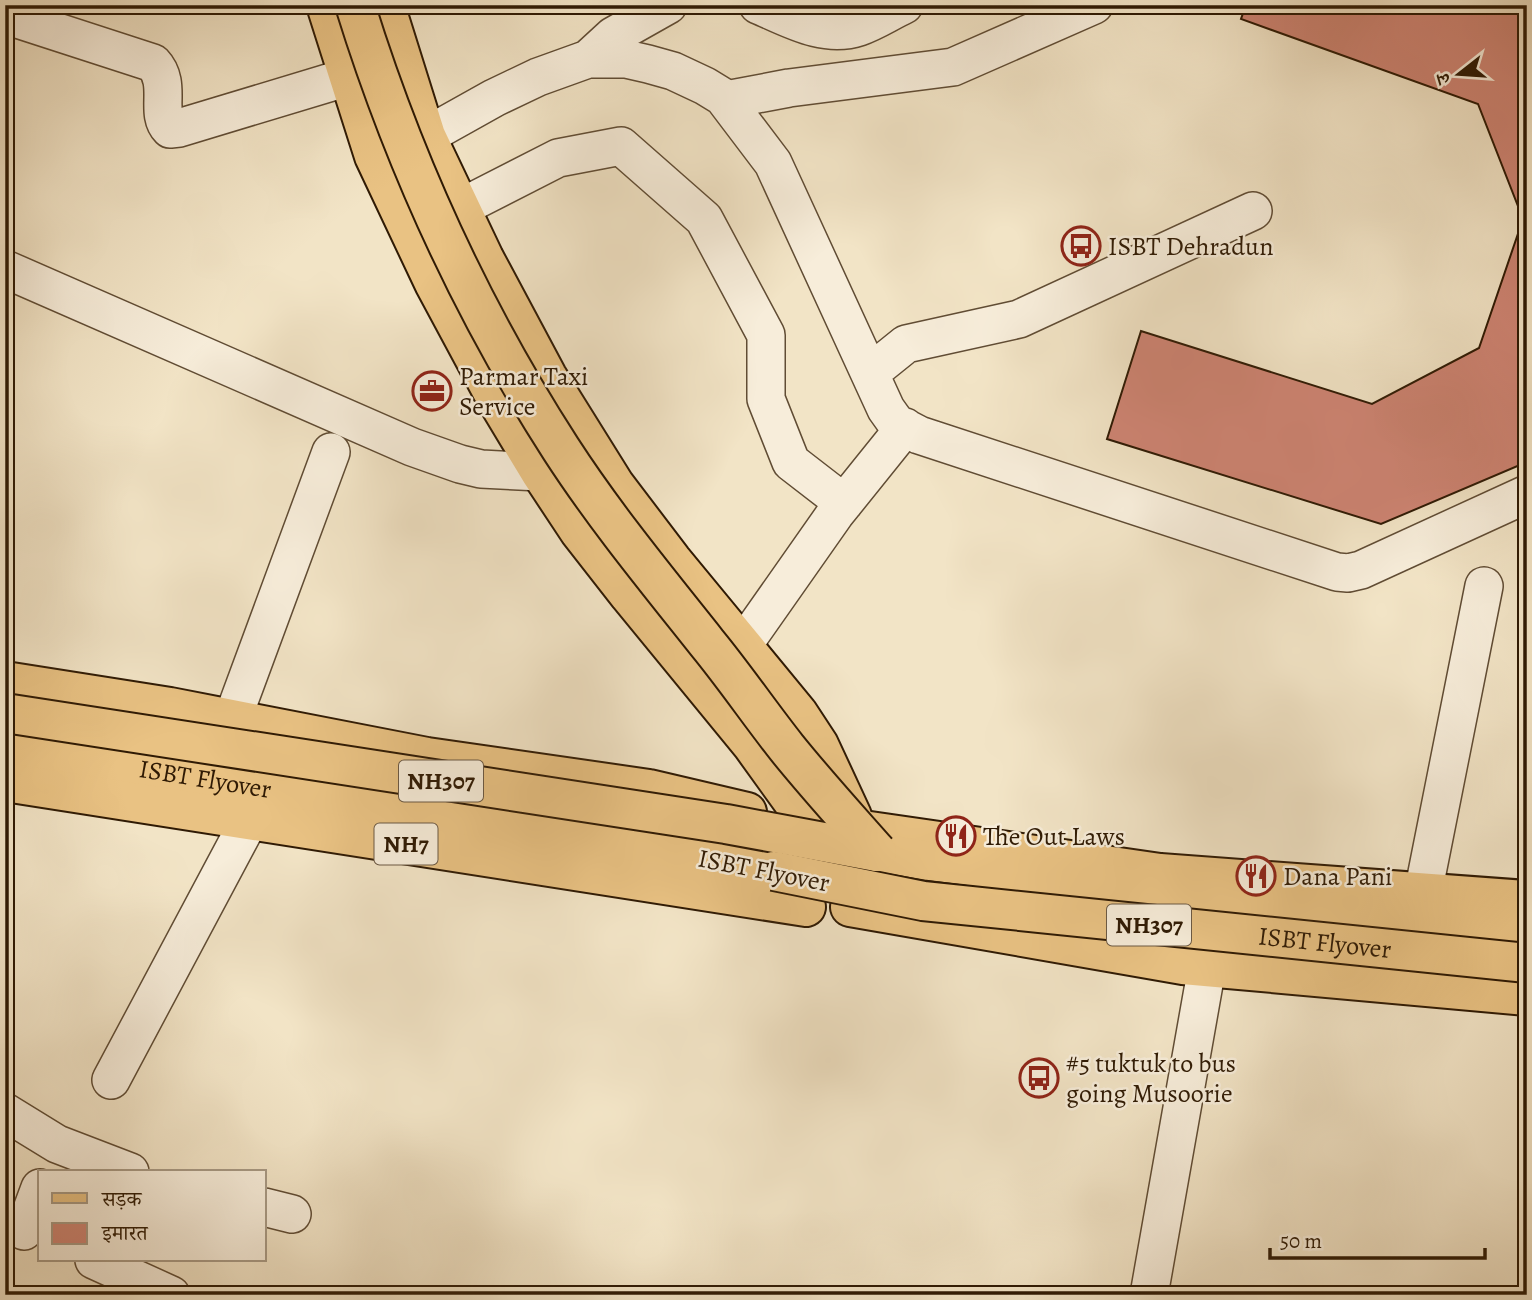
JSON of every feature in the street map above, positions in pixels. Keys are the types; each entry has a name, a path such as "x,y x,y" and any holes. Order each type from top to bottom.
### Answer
{"main road":[{"path":"326,5 374,156 434,283 499,404 540,472 596,552 752,745 802,822"},
{"path":"355,5 378,79 426,200 472,296 541,416 620,533 730,671 786,747 872,843 876,872 871,887 862,899 850,908"},
{"path":"385,5 426,136 484,258 547,376 615,485 672,560 798,713 819,745 865,835"},
{"path":"5,681 170,707 426,757 649,789 802,822 831,815 844,817 865,835 1160,873 1527,900"},
{"name":"ISBT Flyover","path":"5,713 726,824 865,835 929,861 1297,908 1527,930"},
{"name":"ISBT Flyover","path":"5,746 719,860 923,901 1527,963"},
{"name":"NH7","path":"5,782 828,912 850,908"},
{"path":"802,822 788,836 781,851 780,867 784,883 793,897 806,907"},
{"path":"850,908 1207,968 1527,996"}],"street":[{"path":"589,59 613,36 668,5"},
{"path":"758,5 811,27 838,30 858,27 904,5"},
{"path":"726,100 789,88 953,67 1094,5"},
{"path":"5,15 153,63 162,77 164,121 170,129 348,77"},
{"path":"374,156 426,136 538,77 589,59 626,59 673,71 705,86 726,100 779,175 890,416 905,427 932,439 1324,568 1348,573 1361,570 1527,494"},
{"path":"460,208 558,158 621,146 704,219 766,335 766,399 790,462 844,503"},
{"path":"870,373 906,344 1019,319 1253,211"},
{"path":"5,269 412,447 481,469 540,472"},
{"path":"743,646 844,503 905,427"},
{"path":"233,720 331,452"},
{"path":"1423,893 1484,586"},
{"path":"111,1080 250,819"},
{"path":"1149,1295 1207,968"},
{"path":"5,1112 52,1158 119,1170"},
{"path":"23,1236 38,1194"},
{"path":"98,1262 171,1295"}],"building":[{"path":"1246,5 1496,5 1527,16 1527,462 1381,524 1107,439 1141,331 1372,404 1479,348 1523,219 1478,104 1241,19"}],"place":[{"name":"ISBT Dehradun","path":"1081,246"},
{"name":"Parmar Taxi Service","path":"432,391"},
{"name":"The Out Laws","path":"956,836"},
{"name":"Dana Pani","path":"1256,876"},
{"name":"#5 tuktuk to bus going Musoorie","path":"1039,1078"}]}
